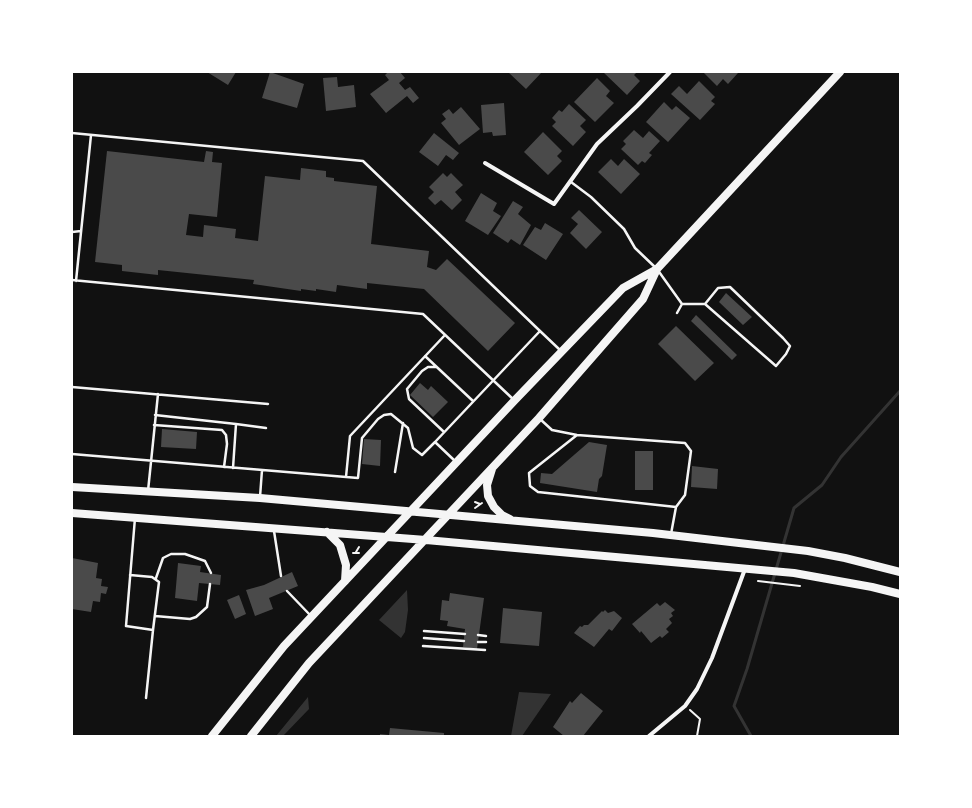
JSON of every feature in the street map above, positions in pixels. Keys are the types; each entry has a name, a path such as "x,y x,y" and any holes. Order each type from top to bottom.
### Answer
{"main road":[{"path":"251,736 309,664 539,418 643,299 657,269 840,72"},
{"path":"212,736 284,646 515,400 623,288 657,269"},
{"path":"494,465 487,485 488,496 494,507 502,515 512,521"},
{"path":"72,487 260,498 671,535 808,551 845,558 900,572"},
{"path":"72,513 426,540 745,568 794,573 872,587 900,594"},
{"path":"327,532 340,545 346,565 345,581"}],"street":[{"path":"485,163 554,204 597,144 670,72"},
{"path":"649,736 686,706 697,690 707,670 745,568"}],"lane":[{"path":"72,133 363,161 562,351"},
{"path":"76,281 91,135"},
{"path":"571,182 591,197 624,229 634,248 657,269 682,304"},
{"path":"72,232 81,231"},
{"path":"72,280 423,314 515,400"},
{"path":"682,304 705,304 776,366 786,354 790,346 730,287 718,288 705,304"},
{"path":"677,313 682,304"},
{"path":"72,454 358,478 362,438 384,415 391,414 408,428 413,448 422,455 540,331"},
{"path":"346,477 350,436 445,335"},
{"path":"425,356 474,401"},
{"path":"436,366 428,366 407,389 409,399 444,432"},
{"path":"72,387 268,404"},
{"path":"148,491 158,394"},
{"path":"155,416 266,428"},
{"path":"539,418 552,430 577,435 685,443 691,451 685,495 676,507 671,535"},
{"path":"233,468 236,424"},
{"path":"395,472 403,424"},
{"path":"154,425 222,430 226,436 227,444 224,467"},
{"path":"577,435 529,473 530,486 538,492 676,507"},
{"path":"435,442 457,462"},
{"path":"260,498 262,470"},
{"path":"135,518 126,626 153,630"},
{"path":"274,528 282,576"},
{"path":"156,578 163,558 171,554 185,554 204,561 211,574"},
{"path":"130,575 156,578 160,582 146,698"},
{"path":"155,616 190,619 196,617 207,607 210,584"},
{"path":"287,591 312,617"},
{"path":"424,631 465,634"},
{"path":"478,635 486,636"},
{"path":"424,638 464,641"},
{"path":"478,642 486,642"},
{"path":"423,646 485,650"}],"path":[{"path":"475,508 480,504 476,502"},
{"path":"353,553 356,552 358,547"},
{"path":"758,581 800,586"},
{"path":"686,706 700,720 697,736"}],"shaded area":[{"path":"407,590 408,610 405,632 401,638 379,620"},
{"path":"519,692 551,694 522,736 511,736"},
{"path":"308,697 309,709 283,736 276,736"}],"building":[{"path":"207,72 236,72 228,85"},
{"path":"270,72 304,84 297,108 262,98"},
{"path":"388,72 400,72 405,78 399,83 405,90 410,87 419,98 413,103 407,96 386,113 370,94 389,80 385,75"},
{"path":"508,72 542,72 526,89"},
{"path":"603,72 637,72 634,75 640,81 627,95"},
{"path":"703,72 738,73 728,84 723,79 717,86"},
{"path":"337,77 338,87 354,85 356,107 326,111 323,78"},
{"path":"597,78 610,91 606,96 614,103 595,122 574,102"},
{"path":"699,81 715,97 711,101 715,104 700,120 671,94 679,86 687,94"},
{"path":"664,102 672,110 676,106 690,118 668,142 646,122"},
{"path":"504,103 506,135 493,136 492,132 483,133 481,105"},
{"path":"569,104 586,120 580,126 586,132 573,146 552,126 556,122 552,118 559,110 562,112"},
{"path":"461,107 480,129 459,145 441,123 446,119 442,114 449,109 453,114"},
{"path":"634,130 643,138 649,131 660,141 649,153 652,155 645,163 642,161 638,165 621,149 626,144 623,141"},
{"path":"543,132 562,151 557,156 562,161 548,175 524,152"},
{"path":"434,133 459,153 453,160 446,155 438,166 419,152"},
{"path":"107,151 204,162 206,151 213,152 212,162 222,163 217,217 189,214 186,235 203,237 204,225 236,229 235,238 258,241 265,176 300,180 301,168 326,171 326,177 334,178 334,181 377,186 371,244 429,251 427,267 436,270 447,259 515,323 488,351 424,289 367,283 367,289 337,285 336,292 316,289 316,291 301,289 301,291 253,284 254,280 158,270 158,275 122,271 122,265 95,262"},
{"path":"611,159 618,166 624,159 640,174 621,194 598,172"},
{"path":"443,173 447,177 451,173 463,185 455,192 462,200 452,210 441,200 435,205 428,198 434,192 429,187"},
{"path":"481,193 497,203 493,211 501,216 488,235 465,221"},
{"path":"513,201 523,207 518,214 531,225 520,245 511,239 508,243 493,233"},
{"path":"579,210 602,232 586,249 570,233 578,224 571,218"},
{"path":"545,223 563,234 546,260 523,245 535,227 541,230"},
{"path":"726,293 752,317 743,325 719,302"},
{"path":"696,315 737,355 732,360 691,321"},
{"path":"676,326 714,363 695,381 658,344"},
{"path":"420,383 428,390 431,386 448,402 433,417 410,395"},
{"path":"162,429 197,432 196,449 161,447"},
{"path":"364,439 381,440 380,466 362,464"},
{"path":"589,442 607,445 602,476 599,479 597,492 540,483 541,473 552,474"},
{"path":"635,451 653,451 653,490 635,490"},
{"path":"692,466 718,469 717,489 691,487"},
{"path":"72,558 98,563 96,578 102,579 101,586 108,587 106,594 101,593 100,602 93,601 91,612 72,609"},
{"path":"178,563 201,566 200,572 221,575 220,585 199,583 197,601 175,598"},
{"path":"292,572 298,586 269,598 273,609 255,616 246,590 264,585"},
{"path":"450,593 484,598 477,649 463,647 465,629 447,626 448,621 440,620 442,600 449,601"},
{"path":"239,595 246,614 235,619 227,600"},
{"path":"665,602 675,610 671,613 673,616 669,619 672,623 666,629 669,632 662,638 660,636 651,643 641,631 640,633 632,624 657,603 660,606"},
{"path":"503,608 542,612 539,646 500,643"},
{"path":"605,610 608,613 614,611 622,618 612,631 609,629 594,647 574,633 580,626 582,627 584,625 588,625 602,611 603,612"},
{"path":"581,693 603,711 583,736 564,736 553,727 570,701 572,703"},
{"path":"390,728 444,733 444,736 380,736 380,734 389,735"}],"waterway":[{"path":"751,736 734,706 747,669 794,508 822,485 841,457 900,391"}]}
